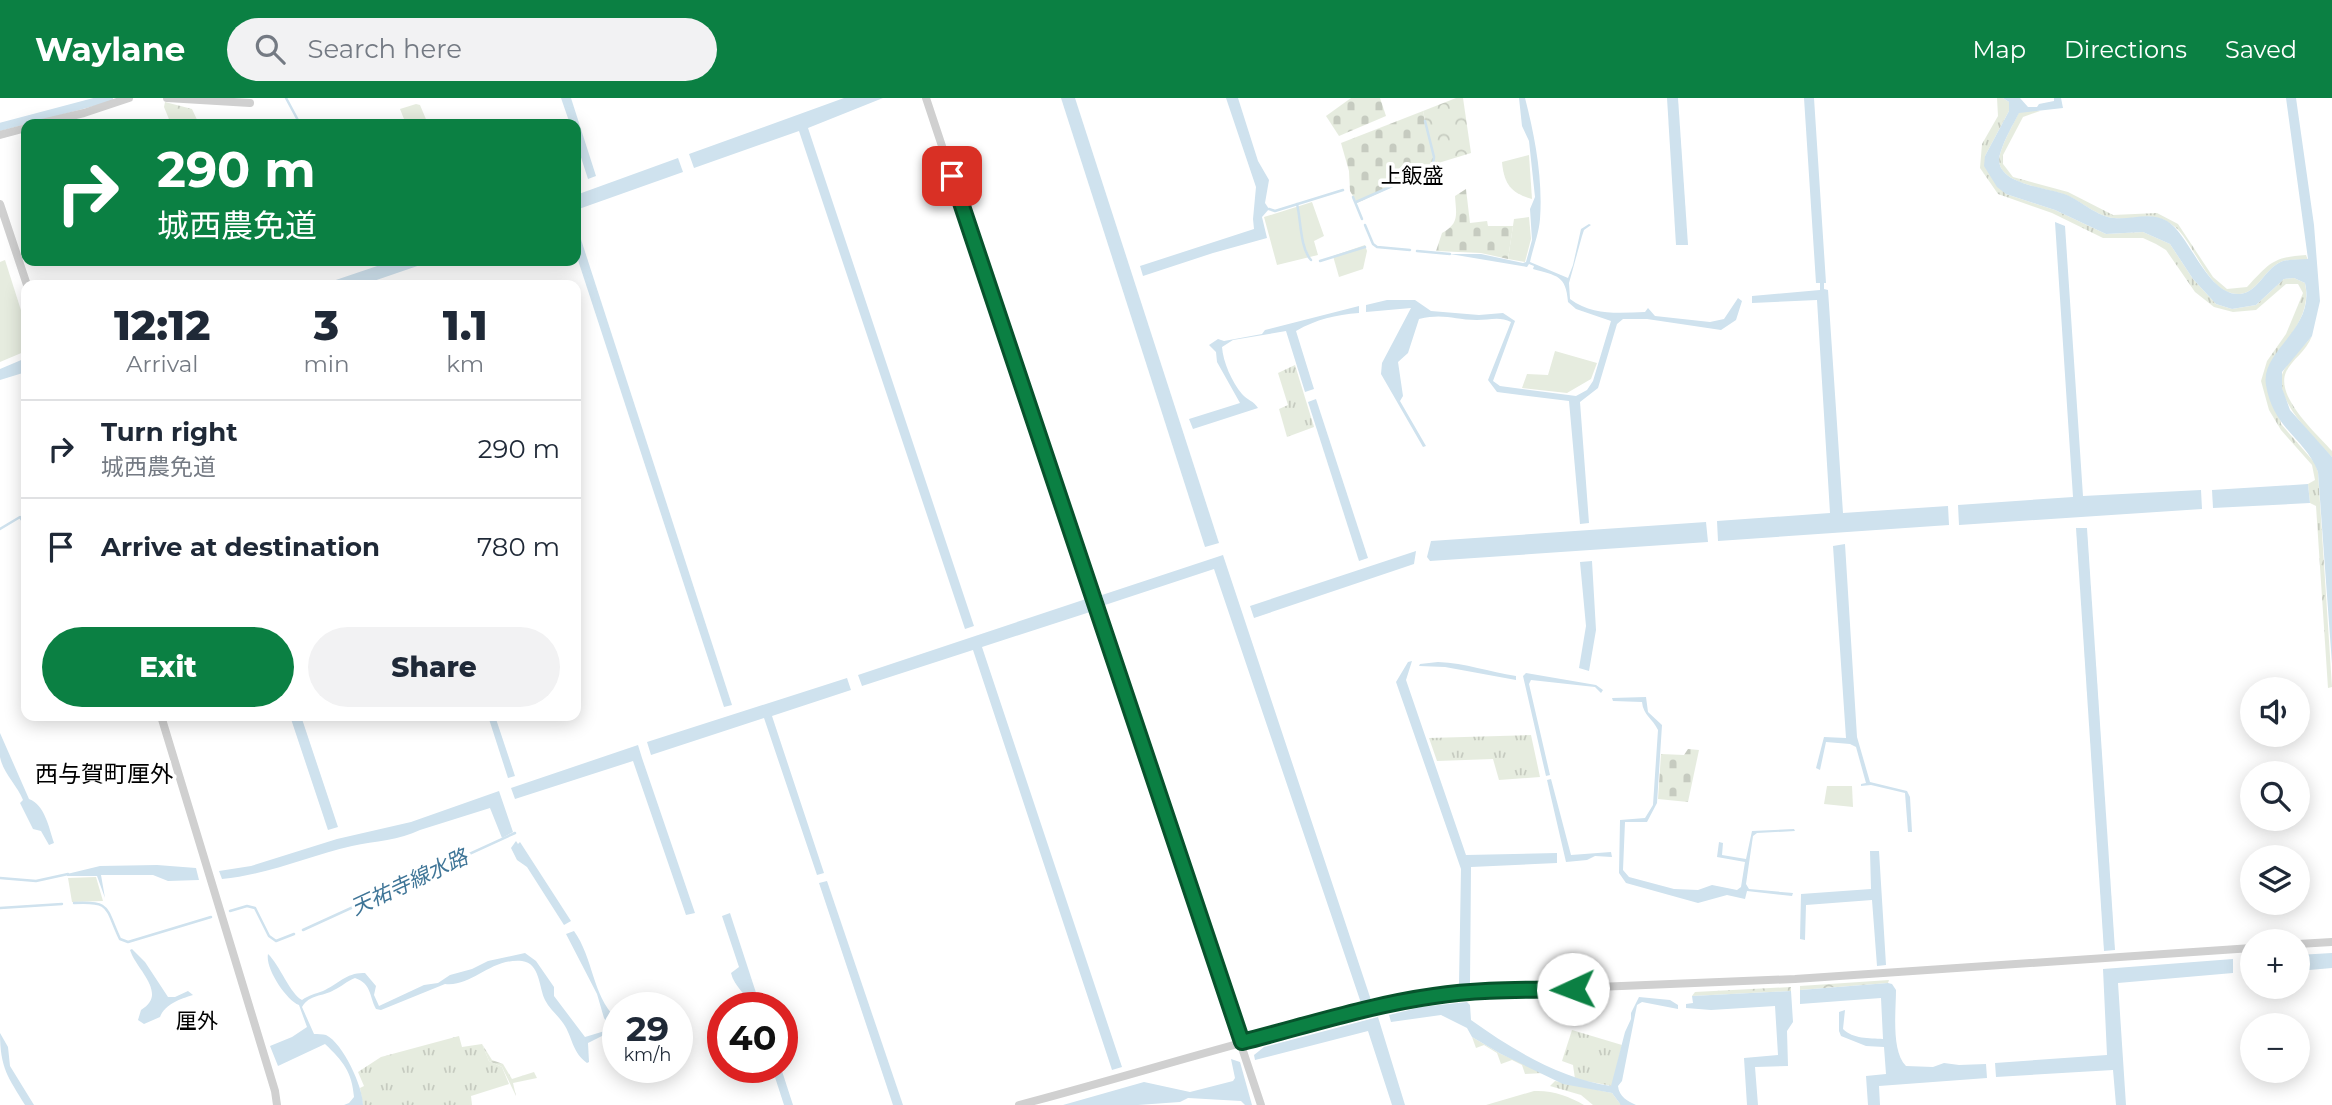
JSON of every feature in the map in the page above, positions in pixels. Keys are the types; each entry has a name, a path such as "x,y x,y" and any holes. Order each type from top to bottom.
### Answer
{"street":[{"path":"54,119 129,98"},
{"path":"167,98 250,103"},
{"path":"926,98 1261,1105"},
{"path":"0,135 21,129"},
{"path":"0,204 25,280"},
{"path":"163,721 277,1105"},
{"path":"2310,943 2332,942"},
{"path":"1019,1105 1378,1007 1457,993 1795,979 2240,949"}],"green space":[{"path":"1351,98 1380,98 1386,116 1339,136 1326,116"},
{"path":"1456,98 1463,98 1471,153 1435,164 1423,111"},
{"path":"1997,98 2009,102 2009,111 1985,156 2006,194 2055,210 2106,234 2143,232 2170,244 2193,279 2216,304 2232,309 2256,305 2284,279 2294,278 2305,283 2302,316 2271,362 2281,424 2315,463 2318,472 2332,687 2328,688 2316,506 2310,503 2308,484 2315,480 2312,465 2281,430 2269,410 2261,381 2267,361 2286,334 2303,293 2298,284 2286,284 2256,310 2233,312 2214,307 2195,292 2166,250 2156,244 2143,238 2103,238 2052,213 1998,194 1980,168 1982,144 1998,116"},
{"path":"165,102 192,109 197,119 169,119 164,107"},
{"path":"420,105 426,119 404,119 400,109"},
{"path":"1423,111 1435,164 1426,171 1357,203 1350,191 1349,171 1341,143"},
{"path":"2040,111 2023,117 2003,155 2003,164 2013,177 2068,192 2113,215 2157,213 2178,224 2213,277 2227,289 2247,287 2266,267 2278,260 2306,255 2308,260 2281,262 2246,293 2229,292 2219,287 2211,278 2175,227 2160,218 2108,217 2066,195 2011,177 2003,171 1999,162 2001,151 2019,112"},
{"path":"1529,155 1532,199 1513,190 1504,176 1502,162"},
{"path":"1466,189 1470,223 1487,221 1488,226 1513,226 1508,259 1481,253 1436,251 1442,233 1454,222 1455,196"},
{"path":"1312,202 1324,236 1314,241 1318,255 1277,265 1264,217"},
{"path":"1529,217 1531,239 1525,262 1508,259 1514,219"},
{"path":"1365,245 1367,251 1363,269 1339,277 1333,256"},
{"path":"5,260 21,310 21,353 0,362 0,262"},
{"path":"2312,336 2289,367 2284,382 2292,404 2332,451 2332,457 2288,404 2281,380 2284,370"},
{"path":"1555,351 1597,363 1591,379 1567,393 1522,388 1527,374 1548,375"},
{"path":"1295,365 1314,427 1287,437 1279,409 1288,405 1278,373"},
{"path":"1531,735 1540,777 1499,780 1493,759 1437,761 1429,738"},
{"path":"1688,749 1699,750 1688,802 1658,799 1661,754 1684,755"},
{"path":"1827,786 1852,786 1853,807 1824,804"},
{"path":"96,877 103,901 72,902 68,878"},
{"path":"1889,980 1888,983 1800,990 1800,986"},
{"path":"1791,987 1791,991 1692,996 1695,992"},
{"path":"1572,1030 1622,1045 1612,1086 1575,1079 1573,1065 1562,1061"},
{"path":"459,1036 462,1047 482,1044 489,1061 502,1067 509,1084 471,1096 472,1105 363,1105 360,1088 364,1086 358,1072 381,1057"},
{"path":"1472,1037 1501,1054 1545,1073 1525,1074 1522,1065 1512,1060 1501,1064 1497,1053 1484,1045 1476,1048"},
{"path":"482,1044 492,1060 503,1064 512,1079 534,1072 537,1078 513,1083 516,1096 502,1067 489,1061"},
{"path":"1555,1081 1612,1093 1621,1105 1593,1105 1581,1095 1550,1086"},
{"path":"1534,1091 1560,1094 1584,1105 1486,1105"}],"water":[{"path":"561,98 571,98 578,119 568,119"},
{"path":"844,98 883,98 808,128 974,626 965,629 799,131 694,168 689,154"},
{"path":"1061,98 1075,98 1219,543 1205,547"},
{"path":"1226,98 1238,98 1258,161 1269,180 1265,203 1269,209 1262,217 1267,238 1143,276 1140,266 1254,229 1256,187"},
{"path":"1519,98 1525,98 1529,113 1540,189 1539,224 1530,262 1568,278 1581,229 1591,225 1584,230 1582,236 1569,283 1570,299 1597,311 1645,312 1648,308 1655,316 1710,322 1724,319 1738,298 1742,301 1736,320 1721,330 1647,319 1623,319 1617,324 1598,388 1580,402 1589,523 1580,524 1569,401 1497,392 1488,380 1511,322 1499,319 1442,317 1419,319 1408,353 1398,362 1403,396 1400,401 1426,446 1423,447 1381,374 1382,363 1411,308 1366,312 1366,305 1387,300 1415,300 1431,311 1479,315 1503,313 1515,321 1493,381 1500,386 1576,396 1587,390 1593,381 1611,321 1576,309 1568,302 1565,286 1559,278 1533,269 1534,266 1450,254 1481,254 1526,262 1532,240 1530,209 1535,197 1529,141 1522,126"},
{"path":"1667,98 1678,98 1688,245 1676,245"},
{"path":"1804,98 1814,98 1826,283 1824,289 1828,290 1843,513 1948,506 1949,525 1718,541 1717,521 1830,513 1817,300 1752,303 1752,296 1820,290 1820,283 1816,283"},
{"path":"2003,98 2020,98 2028,107 2037,107 2039,104 2054,101 2054,98 2061,98 2063,108 2019,113 2001,151 1999,162 2003,171 2021,182 2067,195 2108,217 2141,216 2167,221 2184,239 2218,286 2228,292 2240,294 2251,290 2281,262 2308,259 2286,98 2296,98 2314,225 2320,301 2312,336 2282,372 2282,388 2290,410 2332,457 2332,664 2318,472 2306,451 2275,413 2266,385 2266,372 2271,361 2303,314 2305,283 2294,278 2284,279 2256,305 2232,309 2216,304 2193,279 2170,244 2143,232 2106,234 2055,210 2006,194 1997,187 1984,166 1985,156 2009,111 2009,102"},
{"path":"581,129 596,176 588,179 581,157"},
{"path":"678,158 683,172 581,208 581,193"},
{"path":"2055,222 2065,226 2083,496 2201,490 2202,509 1959,525 1958,505 2073,497"},
{"path":"581,239 732,705 724,707 580,266"},
{"path":"377,266 417,266 377,280 336,280"},
{"path":"1359,306 1359,313 1326,318 1296,331 1314,389 1305,392 1286,331 1233,340 1222,347 1226,365 1235,384 1258,408 1193,429 1189,419 1240,403 1217,362 1216,352 1209,345 1218,339 1224,341 1262,334 1265,330"},
{"path":"21,360 21,374 0,380 0,369"},
{"path":"1316,399 1368,558 1359,561 1308,402"},
{"path":"2308,484 2310,503 2213,508 2212,490"},
{"path":"1706,522 1708,542 1430,561 1427,557 1431,541"},
{"path":"2076,528 2087,528 2115,950 2104,951"},
{"path":"1845,544 1857,737 1870,782 1907,791 1910,797 1912,832 1908,832 1905,793 1871,785 1861,786 1866,783 1856,747 1826,742 1820,770 1816,768 1824,737 1846,738 1833,546"},
{"path":"1416,551 1414,564 1254,618 1250,606"},
{"path":"1223,555 1371,1000 1361,1003 1214,569 1105,605 1102,595"},
{"path":"1592,561 1596,630 1589,671 1579,668 1586,626 1580,562"},
{"path":"1086,599 1090,612 982,647 1122,1067 1112,1070 973,650 862,686 858,675"},
{"path":"1412,661 1406,680 1466,855 1557,853 1557,863 1471,867 1470,984 1459,984 1461,869 1396,682 1408,662"},
{"path":"1438,662 1516,676 1516,680 1445,667 1419,666"},
{"path":"1526,673 1596,685 1603,690 1601,693 1595,687 1531,680 1529,684 1550,775 1546,776 1523,676"},
{"path":"847,678 851,690 772,716 824,873 817,875 764,718 651,755 647,742"},
{"path":"1646,697 1648,712 1662,725 1657,803 1647,822 1625,822 1623,870 1629,877 1674,889 1698,890 1712,885 1737,890 1741,887 1745,862 1717,857 1719,842 1723,843 1722,855 1746,859 1752,831 1794,829 1795,831 1757,833 1753,836 1746,884 1749,889 1793,893 1792,896 1747,891 1745,899 1727,895 1698,903 1626,883 1619,873 1620,820 1645,818 1653,805 1658,730 1644,710 1642,702 1613,701 1612,698"},
{"path":"292,721 303,721 338,827 328,830"},
{"path":"490,721 497,721 515,776 508,778"},
{"path":"0,733 29,799 39,806 46,818 54,843 49,845 41,831 33,829 20,803 23,800 0,757"},
{"path":"638,745 695,913 686,915 633,761 515,799 511,788"},
{"path":"1551,779 1571,855 1611,852 1612,857 1595,856 1587,860 1566,862 1547,780"},
{"path":"499,791 513,832 502,838 490,808 404,836 352,846 255,874 222,879 219,871 251,866 337,839 411,822"},
{"path":"516,841 518,844 520,842 571,921 564,925 527,867 517,860 511,848"},
{"path":"1870,851 1879,851 1886,965 1877,966 1872,900 1806,905 1805,940 1800,939 1801,894 1871,889"},
{"path":"157,865 196,868 199,880 168,881 153,875 101,875 105,898 97,876 67,876 100,866"},
{"path":"827,881 903,1105 893,1105 819,883"},
{"path":"730,913 756,992 742,992 733,978 731,973 739,967 722,916"},
{"path":"574,931 581,942 602,998 602,1011 597,994 566,934"},
{"path":"132,949 145,962 168,997 188,991 193,995 169,1005 160,1017 144,1024 138,1020 141,1010 152,997 152,990 132,955"},
{"path":"525,953 536,961 554,987 554,996 585,1037 602,1032 602,1036 588,1043 587,1063 579,1055 565,1026 545,1000 536,971 522,961 500,964 464,981 445,984 381,1010 376,1009 369,991 355,978 337,989 312,998 302,1007 314,1034 326,1035 332,1040 351,1066 360,1088 363,1105 344,1105 354,1097 349,1074 325,1044 278,1066 270,1046 307,1027 299,1005 288,997 273,975 268,954 302,1000 348,976 365,973 376,986 374,995 379,1006 424,985 438,983 450,975 488,961"},
{"path":"2332,953 2332,968 2310,970 2310,954"},
{"path":"2233,959 2233,973 2118,983 2126,1105 2116,1105 2113,1070 1996,1077 1995,1063 2107,1055 2103,969"},
{"path":"1888,983 1896,990 1896,1041 1906,1066 1986,1064 1987,1078 1879,1086 1880,1105 1868,1105 1866,1076 1886,1074 1884,1047 1866,1046 1841,1036 1839,1012 1845,1010 1843,1029 1847,1032 1883,1039 1881,998 1800,1004 1800,990"},
{"path":"1791,991 1793,1022 1787,1031 1788,1066 1755,1067 1758,1105 1747,1105 1744,1058 1778,1055 1775,1006 1711,1010 1686,1008 1686,1004 1693,1003 1692,996"},
{"path":"1639,997 1670,1000 1678,1005 1678,1009 1642,1002 1637,1005 1622,1081 1618,1086 1622,1096 1636,1105 1621,1105 1612,1093 1563,1084 1501,1054 1472,1037 1467,1028 1441,1015 1391,1022 1389,1015 1421,1007 1467,1002 1470,1005 1471,1020 1520,1052 1573,1077 1611,1086 1625,1032"},
{"path":"1378,1017 1405,1105 1392,1105 1368,1031 1255,1060 1254,1055 1264,1047"},
{"path":"0,1033 8,1047 10,1066 34,1105 25,1105 10,1079 3,1064"},
{"path":"1231,1059 1240,1062 1252,1105 1245,1105 1241,1101 1188,1098 1180,1102 1138,1105 1063,1105 1144,1082 1190,1092 1233,1081 1235,1078"},
{"path":"777,1083 786,1083 793,1105 784,1105"}],"waterway":[{"path":"30,119 109,98"},
{"path":"286,98 297,119"},
{"path":"0,127 21,121"},
{"path":"1356,202 1426,171 1433,164 1434,157 1425,121"},
{"path":"1269,209 1275,211 1343,190"},
{"path":"1353,197 1362,219"},
{"path":"1297,204 1303,241 1311,260"},
{"path":"1365,225 1377,247 1410,250"},
{"path":"1320,261 1365,247"},
{"path":"1417,251 1450,254"},
{"path":"0,529 21,518"},
{"name":"天祐寺線水路","path":"303,930 515,833"},
{"path":"0,878 36,881 68,874"},
{"name":"天祐寺線水路","path":"74,903 101,905 109,913 120,939 128,942 211,917"},
{"name":"天祐寺線水路","path":"0,908 62,904"},
{"name":"天祐寺線水路","path":"230,911 247,906 255,908 269,936 276,941 294,934"}],"district":[{"name":"上飯盛","path":"1412,175"},
{"name":"西与賀町厘外","path":"104,774"},
{"name":"厘外","path":"197,1020"}],"route":[{"path":"952,176 1242,1042 1431,996 1573,989"}]}
